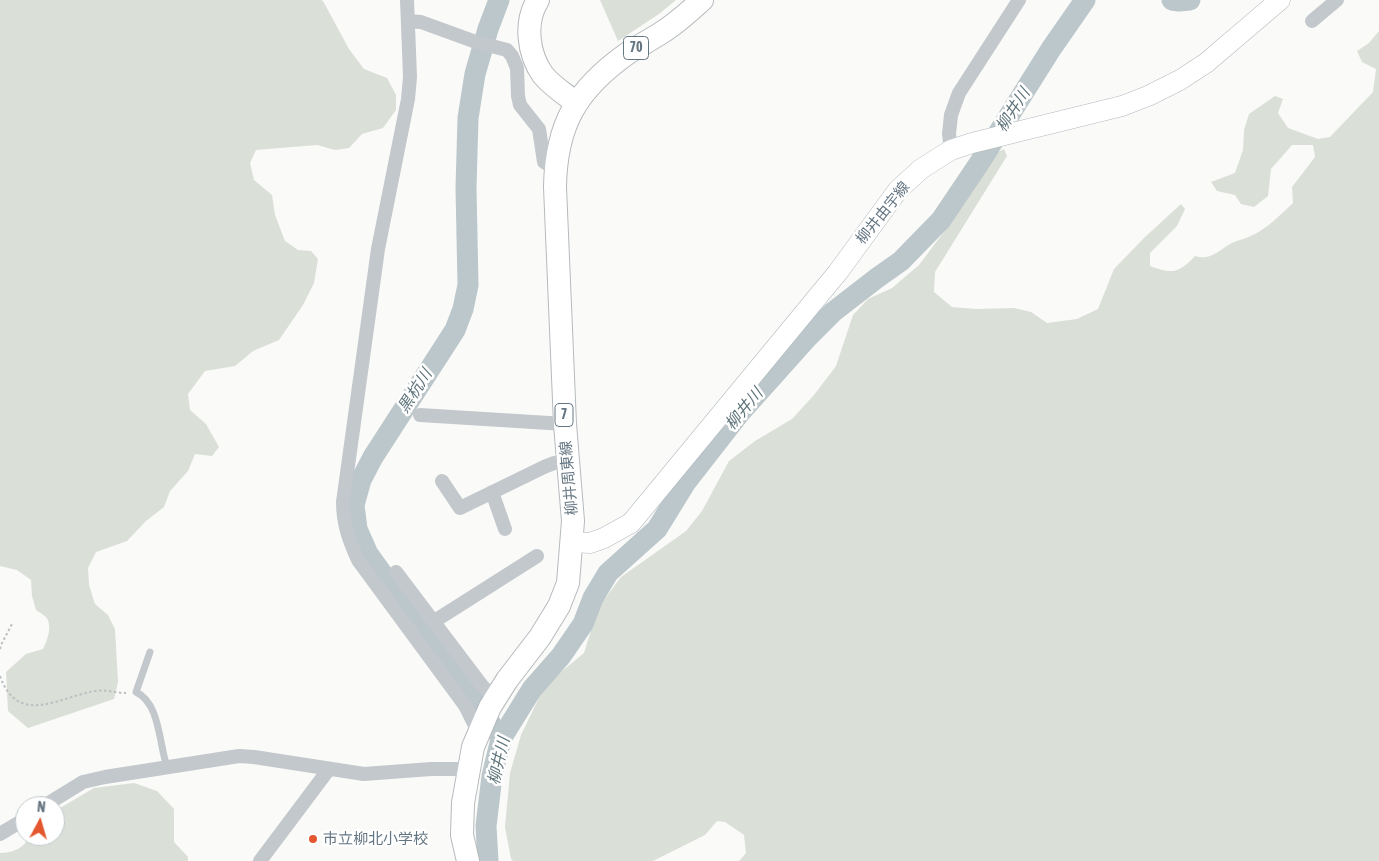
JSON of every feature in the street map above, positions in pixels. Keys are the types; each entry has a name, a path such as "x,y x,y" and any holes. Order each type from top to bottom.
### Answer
{"main road":[{"path":"538,0 530,23 529,42 535,59 543,74 558,90 576,103"},
{"name":"70","path":"576,103 590,85 606,70 629,52 662,33 702,0"},
{"name":"柳井由宇線","path":"572,542 590,543 604,538 631,523 650,502 678,463 838,272 898,190 921,169 951,150 972,143 1122,106 1148,96 1180,80 1206,63 1280,0"},
{"name":"柳井周東線","path":"468,861 462,835 463,803 473,747 493,702 540,637 559,606 568,583 573,521 565,424 556,169 561,136 576,103"}],"street":[{"path":"407,0 410,77 408,99 371,291 344,502 344,520 348,539 358,560 464,704 470,714 473,725 480,729"},
{"path":"951,150 949,134 950,115 959,93 1019,0"},
{"path":"1312,21 1337,0"},
{"path":"408,21 421,22 476,42 507,50 517,68 520,105 539,129 544,162 556,169"},
{"path":"420,415 565,424"},
{"path":"442,481 460,508 544,467 554,463 569,462"},
{"path":"492,492 505,529"},
{"path":"433,622 537,556"},
{"path":"396,572 493,702"},
{"path":"59,796 83,782 239,756 364,774 431,768 469,769"},
{"path":"260,861 329,769"},
{"path":"0,834 15,824"}],"lane":[{"path":"150,652 136,692 141,695 153,710 162,755 167,767"}],"path":[{"path":"0,649 13,622"},
{"path":"0,676 14,700 23,705 54,703 96,690 136,692"}],"shaded area":[{"path":"0,0 321,0 349,49 364,69 387,78 396,95 396,110 383,128 362,134 349,148 335,150 317,145 256,150 250,163 254,180 272,195 275,215 285,241 298,250 311,251 318,259 314,283 303,305 279,340 253,351 235,366 205,371 188,394 190,410 206,424 219,447 212,456 195,454 188,471 170,491 164,507 146,521 127,541 96,552 88,568 89,585 95,604 108,615 115,629 118,682 114,699 28,728 8,711 6,672 26,654 43,649 48,638 49,625 46,617 36,610 32,596 31,580 17,570 0,566"},
{"path":"600,0 676,0 659,14 618,41"},
{"path":"1379,31 1379,861 739,861 746,853 744,835 725,822 717,821 705,835 653,861 513,861 511,859 505,827 510,773 521,735 545,685 584,653 598,608 621,577 686,531 702,511 729,461 755,441 792,419 814,395 836,366 853,315 868,299 892,288 919,265 949,225 994,154 1004,149 1007,156 935,272 934,292 952,307 976,309 1014,308 1031,312 1047,323 1077,319 1098,309 1114,269 1181,204 1185,209 1177,226 1150,253 1150,266 1174,271 1184,266 1195,256 1205,257 1214,255 1230,244 1264,229 1293,203 1292,187 1315,157 1313,145 1292,145 1271,169 1268,196 1254,207 1241,204 1235,195 1217,191 1211,182 1235,173 1243,150 1244,130 1249,114 1275,96 1283,99 1278,113 1288,128 1318,139 1330,137 1373,92 1376,69 1362,62 1357,51 1369,43"},
{"path":"134,783 157,791 174,809 174,842 188,857 188,861 0,861 0,853 9,852 22,846 65,846 65,805 94,788"}],"waterway":[{"name":"黒杭川","path":"495,730 368,554 357,529 354,505 361,480 373,457 455,330 463,309 468,285 466,188 468,118 475,74 488,29 499,0"},
{"name":"柳井川","path":"488,861 486,826 492,776 501,739 532,689 561,656 583,624 593,598 608,573 657,529 686,482 739,414 807,338 833,312 901,261 941,220 1051,49 1085,0"},
{"name":"柳井川","path":"1172,0 1190,0"}],"place":[{"name":"市立柳北小学校","path":"313,839"}]}
